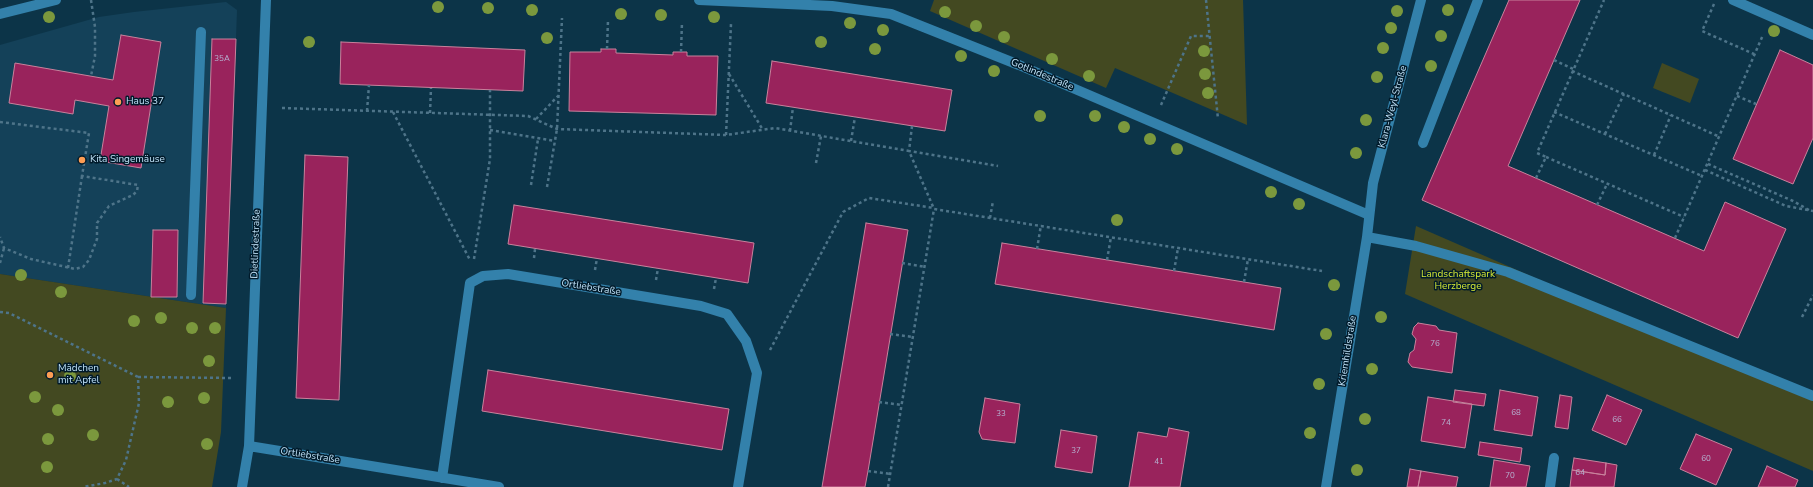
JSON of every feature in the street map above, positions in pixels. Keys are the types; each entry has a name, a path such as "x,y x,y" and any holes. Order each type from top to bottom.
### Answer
{"street":[{"path":"0,14 56,0"},
{"name":"Dietlindestraße","path":"242,487 249,446 266,0"},
{"name":"Gotlindestraße","path":"699,0 772,2 832,6 890,14 1019,65 1370,215"},
{"name":"Klara-Weyl-Straße","path":"1370,215 1373,183 1421,0"},
{"path":"1423,143 1478,0"},
{"path":"1733,0 1813,35"},
{"path":"190,295 201,32"},
{"name":"Kriemhildstraße","path":"1326,487 1370,215"},
{"path":"1367,236 1416,246 1508,272 1813,396"},
{"name":"Ortliebstraße","path":"442,478 470,283 483,276 508,274 701,306 727,314 746,342 757,373 738,487"},
{"name":"Ortliebstraße","path":"249,446 499,487"},
{"path":"1550,487 1554,458"}],"path":[{"path":"91,0 95,27 95,56 91,76"},
{"path":"1206,0 1218,119"},
{"path":"1604,0 1537,153 1684,217"},
{"path":"1716,0 1702,31 1754,54"},
{"path":"547,187 557,129 562,18"},
{"path":"607,49 608,20"},
{"path":"681,52 682,22"},
{"path":"726,135 731,24"},
{"path":"1165,98 1191,36 1210,36"},
{"path":"1675,238 1720,137 1760,41"},
{"path":"1554,60 1624,94 1720,137"},
{"path":"729,73 763,130"},
{"path":"367,111 369,85"},
{"path":"430,113 431,88"},
{"path":"392,112 473,266 490,159 490,90"},
{"path":"1605,134 1624,94"},
{"path":"536,119 558,96"},
{"path":"1737,96 1756,104"},
{"path":"790,131 793,107"},
{"path":"262,108 528,116 557,129 726,135 775,128 998,166"},
{"path":"1554,112 1702,176"},
{"path":"1654,155 1671,115"},
{"path":"851,141 855,117"},
{"path":"0,122 89,133 68,268"},
{"path":"888,487 934,208 909,151 912,126"},
{"path":"490,130 555,141"},
{"path":"816,163 820,136"},
{"path":"531,185 538,139"},
{"path":"1536,178 1546,157"},
{"path":"1708,164 1794,201 1812,211"},
{"path":"1705,170 1786,206 1812,211"},
{"path":"4,248 42,263 75,269 83,267 89,260 93,251 97,239 97,224 102,216 109,206 116,202 126,200 137,191 138,185 82,176"},
{"path":"1597,205 1607,184"},
{"path":"757,373 843,212 870,198 1322,271"},
{"path":"990,218 993,201"},
{"path":"1037,249 1041,225"},
{"path":"0,237 4,248 0,263"},
{"path":"1107,260 1110,237"},
{"path":"1174,271 1178,248"},
{"path":"1244,282 1248,259"},
{"path":"902,263 925,267"},
{"path":"1802,317 1813,295"},
{"path":"0,312 9,313 138,377 222,379"},
{"path":"890,334 913,337"},
{"path":"83,487 117,479 126,460 139,403 138,377"},
{"path":"879,402 902,405"},
{"path":"868,471 890,474"},
{"path":"117,479 129,487"}],"shaded area":[{"name":"Kita Singemäuse","path":"226,2 237,10 226,308 0,274 0,45 99,17"}],"green space":[{"path":"934,0 1243,0 1247,125 1115,68 1106,88 930,11"},
{"path":"1662,63 1699,79 1690,103 1653,88"},
{"name":"Landschaftspark Herzberge","path":"1416,226 1813,399 1813,471 1405,294"},
{"path":"0,274 226,308 221,432 212,487 0,487"}],"building":[{"path":"1509,0 1580,0 1508,166 1704,251 1725,202 1786,229 1738,338 1422,200"},
{"name":"Haus 37","path":"121,35 161,42 141,168 100,161 109,106 75,100 73,114 9,103 15,63 113,80"},
{"path":"212,39 236,39 226,304 203,303"},
{"path":"341,42 525,50 523,91 340,84"},
{"path":"601,49 616,49 616,53 673,55 673,52 687,52 687,56 718,56 716,115 569,111 570,52 601,52"},
{"path":"1780,50 1813,65 1813,138 1793,184 1733,159"},
{"path":"772,61 952,90 945,131 766,103"},
{"path":"305,155 348,157 339,400 296,398"},
{"path":"514,205 754,243 748,283 508,244"},
{"path":"866,223 908,230 868,471 865,487 822,487"},
{"path":"153,230 178,230 177,297 151,297"},
{"path":"1002,243 1281,288 1274,330 995,284"},
{"path":"1418,323 1436,326 1439,330 1457,333 1452,373 1412,367 1408,362 1410,353 1414,350 1416,339 1412,334 1414,327"},
{"path":"488,370 729,409 722,450 482,411"},
{"path":"1455,390 1486,394 1484,406 1453,402"},
{"path":"1500,390 1538,397 1532,436 1494,430"},
{"path":"1560,395 1572,397 1568,429 1555,427"},
{"path":"1607,395 1642,410 1626,445 1592,430"},
{"path":"1428,397 1472,404 1465,448 1421,441"},
{"path":"985,398 1020,404 1015,443 982,439 979,432"},
{"path":"1169,428 1189,432 1180,487 1129,487 1138,432 1167,437"},
{"path":"1061,430 1097,436 1092,473 1055,467"},
{"path":"1696,434 1732,449 1716,485 1680,469"},
{"path":"1480,442 1522,448 1520,462 1478,455"},
{"path":"1574,458 1606,463 1605,475 1572,470"},
{"path":"1494,460 1530,466 1526,487 1490,487"},
{"path":"1606,463 1617,465 1614,487 1570,487 1572,470 1605,475"},
{"path":"1767,466 1798,480 1795,487 1758,487"},
{"path":"1410,469 1421,471 1418,487 1407,487"},
{"path":"1421,471 1458,477 1456,487 1418,487"}],"place":[{"name":"Haus 37","path":"118,102"},
{"name":"Kita Singemäuse","path":"82,160"},
{"name":"Mädchen mit Apfel","path":"50,375"}]}
